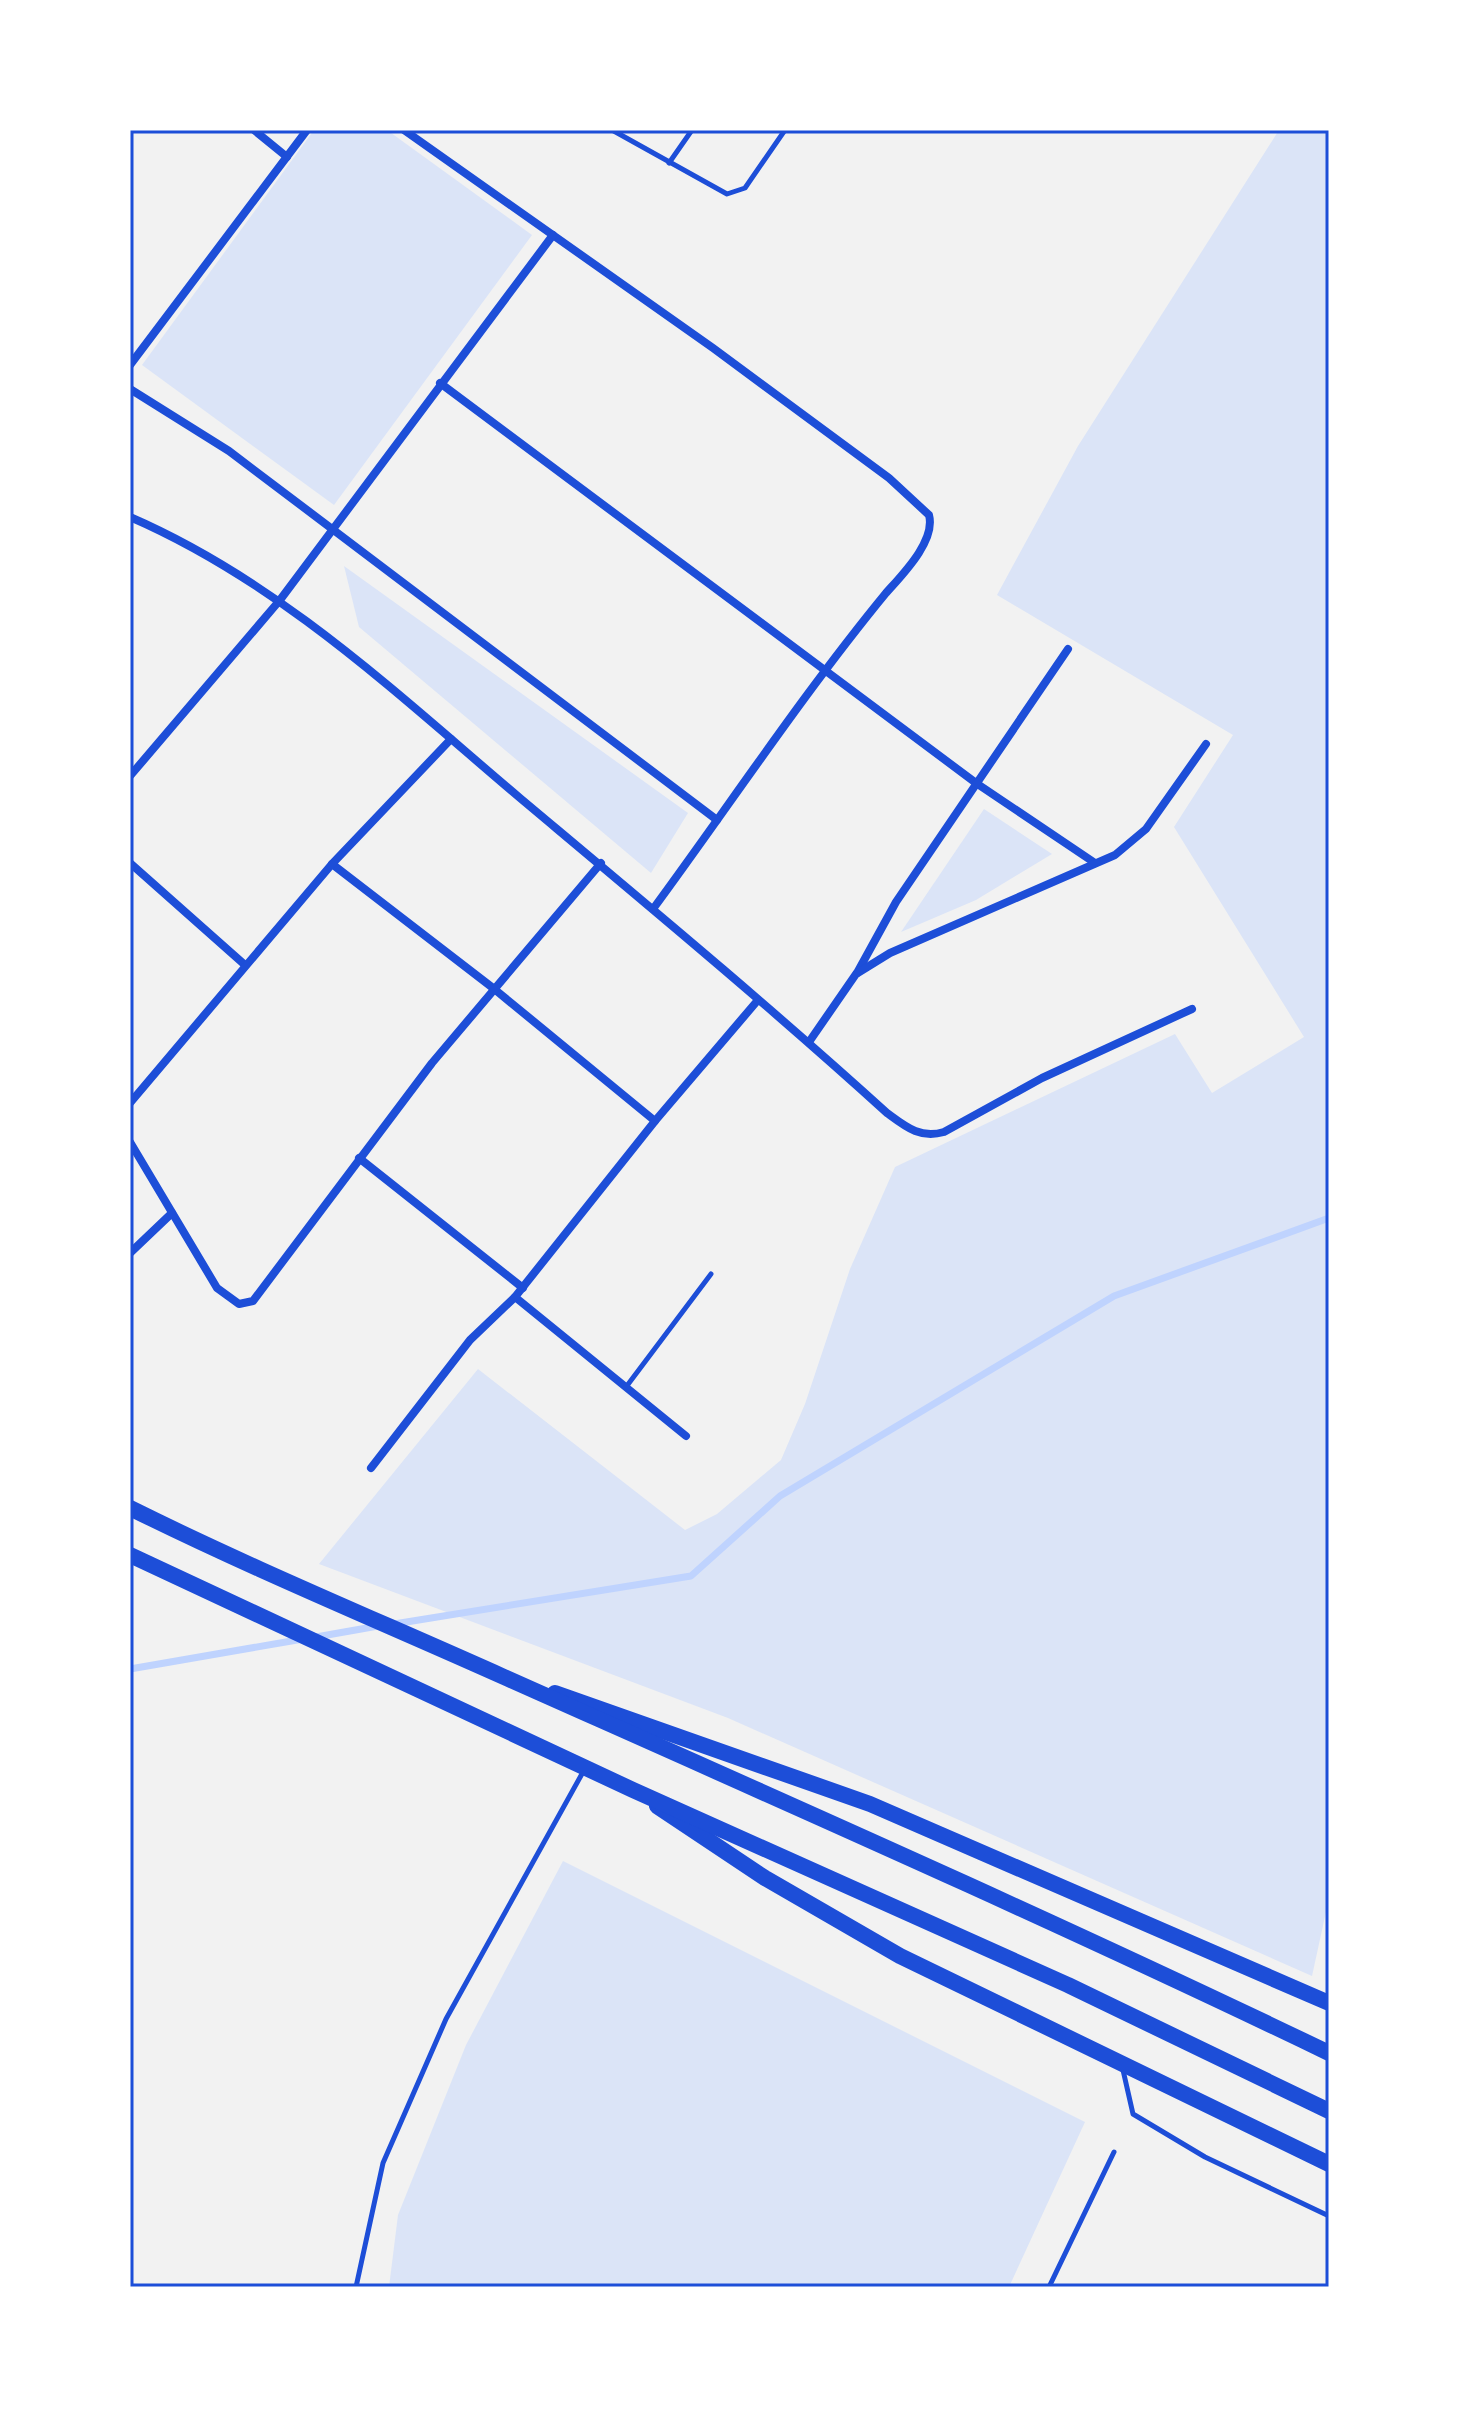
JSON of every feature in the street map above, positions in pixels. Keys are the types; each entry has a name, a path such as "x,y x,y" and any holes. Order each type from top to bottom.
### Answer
{"main road":[{"path":"130,1508 400,1635 499,1675 1059,1925 1329,2053"},
{"path":"130,1555 585,1768 1054,1979 1329,2111"},
{"path":"499,1675 870,1804 1329,2003"},
{"path":"633,1790 765,1878 900,1956 1329,2164"}],"street":[{"path":"254,130 287,157"},
{"path":"130,365 307,130"},
{"path":"404,130 889,478 923,507 931,522 915,556 824,669 653,909"},
{"path":"130,776 280,600 553,235"},
{"path":"440,383 976,783 1095,863"},
{"path":"130,389 229,451 717,820"},
{"path":"130,517 213,558 280,600 374,672 601,863 887,1113 914,1132 933,1135 944,1132 1042,1078 1192,1009"},
{"path":"809,1042 856,974 896,902 1068,649"},
{"path":"130,1103 332,864 451,739"},
{"path":"856,974 890,953 1115,855 1146,829 1206,744"},
{"path":"130,863 245,965"},
{"path":"130,1142 217,1288 239,1304 253,1301 359,1158 493,988 601,863"},
{"path":"332,864 493,988 655,1121"},
{"path":"371,1468 470,1340 523,1288 655,1121 758,1000"},
{"path":"359,1158 523,1288"},
{"path":"130,1253 172,1213"},
{"path":"515,1297 686,1436"}],"lane":[{"path":"612,130 727,194 745,188 785,130"},
{"path":"669,163 692,130"},
{"path":"626,1387 711,1274"},
{"path":"356,2287 383,2163 446,2019 585,1768"},
{"path":"1122,2065 1133,2114 1205,2157 1329,2216"},
{"path":"1049,2287 1114,2152"}],"shaded area":[{"path":"314,130 387,130 532,235 334,505 142,365"},
{"path":"1279,130 1329,130 1329,1898 1312,1976 728,1718 319,1564 478,1369 685,1530 717,1514 781,1460 805,1404 850,1269 895,1167 1175,1034 1212,1093 1304,1037 1174,827 1233,735 997,595 1078,446"},
{"path":"344,566 688,813 651,873 359,627"},
{"path":"984,809 1052,854 976,900 901,932"},
{"path":"563,1861 1085,2122 1009,2287 389,2287 398,2215 466,2045"}],"waterway":[{"path":"394,1624 691,1576 780,1496 1114,1296 1329,1218"},
{"path":"316,1637 378,1626"},
{"path":"130,1669 303,1639"}]}
